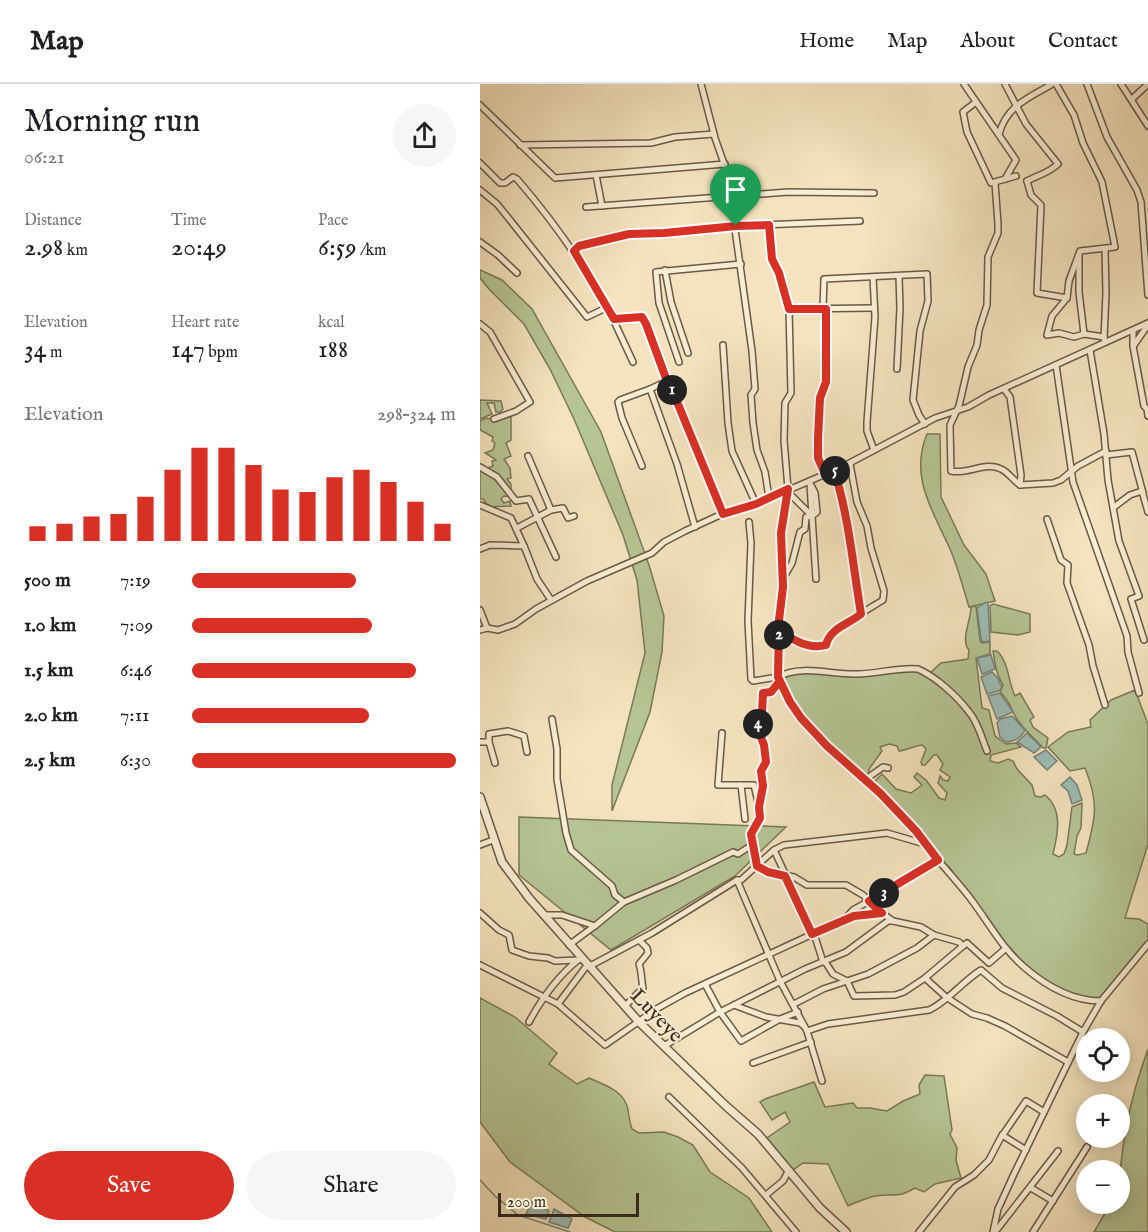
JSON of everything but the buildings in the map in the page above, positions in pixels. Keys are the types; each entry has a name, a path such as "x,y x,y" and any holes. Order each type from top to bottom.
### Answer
{"street":[{"path":"701,84 714,134 725,164 736,226 753,364 755,389 751,395 753,423 769,498"},
{"path":"964,84 1016,160 1005,179"},
{"path":"1005,84 1026,124 1058,164 1045,174 1037,175 1027,181"},
{"path":"999,134 1005,117 1016,106 1054,84 1074,115 1083,143 1102,183 1115,247 1080,251 1071,275 1067,298 1052,316 1047,334 1059,333 1074,337 1084,334 1104,340"},
{"path":"1087,84 1107,137 1137,190 1148,295"},
{"path":"1121,84 1148,126"},
{"path":"1132,99 1148,84"},
{"path":"976,102 963,112 962,116 987,176 991,183 1016,176"},
{"path":"480,105 555,177 725,164"},
{"path":"520,145 651,143 675,137 714,134"},
{"path":"480,163 502,184 513,177 517,179 544,210 574,251 608,307 633,362"},
{"path":"1009,171 1027,181 1031,195 1041,205 1037,293 1067,298"},
{"path":"596,175 602,206"},
{"path":"995,183 998,233 988,257 987,305 977,345 968,366 958,410 950,425 951,471 996,467 1002,469 1020,485 1053,483 1106,453 1133,452 1148,512"},
{"path":"480,190 497,204 586,317 608,307"},
{"path":"586,207 788,192 874,193"},
{"path":"1140,202 1148,199"},
{"path":"574,251 579,246 629,234 736,226 860,221"},
{"path":"769,225 772,259 779,273 789,309 791,393 785,403 784,440 787,491 781,533 783,578 779,629 779,679 801,718 827,746 866,779 916,831 973,902 1005,949 1035,976 1061,993 1082,1000 1101,1001"},
{"path":"480,242 517,273"},
{"path":"1104,340 1107,293 1105,249"},
{"path":"1079,253 1079,292 1084,334"},
{"path":"680,362 658,303 656,272 741,264"},
{"path":"665,270 671,302 688,353"},
{"path":"825,474 818,458 820,398 826,382 824,279 925,273 928,275 928,301 920,331 913,400 925,424"},
{"path":"897,369 899,276"},
{"path":"873,277 874,309 867,431 874,450"},
{"path":"789,309 874,309"},
{"path":"614,319 642,317 646,324 667,381 723,514"},
{"path":"480,324 490,332 530,402 516,411 494,419"},
{"path":"480,630 488,628 498,630 515,624 551,600 604,573 652,553 664,542 695,527 723,514 756,504 811,482 925,424 968,407 1090,350 1104,340 1148,324"},
{"path":"1133,346 1148,324"},
{"path":"1133,331 1133,346 1144,406 1148,416"},
{"path":"723,345 732,451 756,504"},
{"path":"1090,350 1119,541 1139,596 1131,599 1144,640"},
{"path":"1056,365 1071,471 1081,507 1095,539 1095,545 1127,636 1128,652 1139,693"},
{"path":"642,466 622,418 618,402 667,381"},
{"path":"650,389 677,464 695,527"},
{"path":"1004,389 1010,397 1021,475 1020,485"},
{"path":"528,456 551,510"},
{"path":"779,629 792,640 807,646 826,645 827,638 837,629 883,600 884,591 867,526 857,502 850,464"},
{"path":"480,467 497,477 516,501 529,499 556,557"},
{"path":"834,470 848,528 861,614"},
{"path":"811,482 816,579"},
{"path":"787,491 812,516"},
{"path":"1114,507 1138,491 1143,493"},
{"path":"480,505 509,517 517,528 537,579 551,600"},
{"path":"517,528 551,510 562,508 568,518 574,516"},
{"path":"783,578 792,563 800,532 805,530 807,517 812,516"},
{"path":"1047,519 1061,560 1068,565 1067,582 1089,645 1092,666 1105,705"},
{"path":"749,522 751,543 748,621 752,679 753,681 779,679"},
{"path":"480,549 490,546 524,546"},
{"path":"480,610 488,628"},
{"path":"759,807 763,786 761,771 766,760 764,745 758,730 763,693 771,692 786,673 854,675 918,669 927,673 970,713 987,751"},
{"path":"552,719 557,749 557,779 566,834 571,850 612,886 615,895 624,902"},
{"path":"495,764 489,734 510,732 524,736 527,752"},
{"path":"722,733 718,785 756,786 760,819 752,832 752,845 757,866 768,872 794,877 807,885 846,885 863,895 893,921"},
{"path":"480,742 489,742"},
{"path":"866,779 883,767 888,768"},
{"path":"741,785 745,819"},
{"name":"Luyeye","path":"480,797 501,862 580,959 589,965 639,1022 758,1134 820,1208 846,1232"},
{"path":"558,1004 589,965 639,940 737,880 741,880 774,850 789,844 887,833 925,844"},
{"path":"480,845 493,840"},
{"path":"569,945 624,902 733,852 738,854 752,845"},
{"path":"774,850 823,962 833,974 847,981 854,996 895,995 904,992 925,978 967,943 989,963"},
{"path":"845,919 853,910 938,860"},
{"path":"737,880 780,981 806,1029 822,1081"},
{"path":"480,913 499,930 509,935 512,950 555,961 580,959"},
{"path":"480,965 544,995 558,1004 605,1045 658,1008 770,953 845,919 882,913"},
{"path":"543,915 562,915 596,926"},
{"path":"664,1046 720,1012 780,981 846,952 888,921 921,927 934,935 958,942 963,946"},
{"path":"794,1004 823,989 868,974 918,948 934,935"},
{"path":"625,1006 643,988 639,964 648,953 647,948 639,940"},
{"path":"1085,1028 1101,1001 1148,944"},
{"path":"806,1029 828,1023 929,1010 937,1006 1005,949"},
{"path":"528,1022 544,995 566,970 580,959"},
{"path":"981,970 1002,988 1076,1028"},
{"path":"925,978 946,997 972,1014 987,1017 1068,1062"},
{"path":"705,984 720,1012 741,1041 780,1019 798,1012"},
{"path":"734,1005 750,1012 800,1023 806,1029"},
{"path":"753,1063 811,1042"},
{"path":"994,1232 998,1209 1076,1046"},
{"path":"669,1097 703,1128 766,1195 796,1232"},
{"path":"920,1232 955,1187 974,1176 989,1160 1002,1135 1026,1101 1044,1112"},
{"path":"1002,1135 1026,1150"},
{"path":"1033,1232 1087,1148"},
{"path":"994,1232 1058,1151"},
{"path":"766,1195 783,1181 789,1170"},
{"path":"1031,1188 1053,1201"}],"green space":[{"path":"480,270 502,280 532,309 601,432 649,565 664,616 662,652 650,712 612,811 612,785 645,653 637,580 623,535 574,419 550,369 524,324 480,278"},
{"path":"480,400 501,401 503,409 496,412 494,403 487,403 492,414 480,419"},
{"path":"511,410 511,440 506,443 511,456 504,459 510,468 511,478 507,479 511,484 511,497 504,496 501,499 504,503 510,501 511,506 489,507 483,499 480,499 480,466 485,469 493,466 492,461 496,460 485,453 493,450 495,443 492,441 493,437 480,430 480,421"},
{"path":"927,434 940,434 941,497 964,545 986,574 995,601 969,607 956,563 925,493 921,465 922,450"},
{"path":"993,604 1030,614 1030,632 1018,635 991,632 990,606"},
{"path":"976,606 980,641 990,642 990,654 976,658 982,708 989,710 995,736 1006,744 1016,743 1021,747 991,755 990,761 998,763 1008,759 1013,761 1017,769 1032,785 1035,796 1045,795 1051,801 1055,807 1058,822 1053,854 1059,857 1064,854 1072,807 1082,803 1081,828 1074,854 1086,853 1094,820 1094,801 1085,768 1070,771 1048,747 1068,732 1091,727 1090,720 1111,700 1135,690 1148,724 1148,844 1125,918 1139,919 1148,924 1148,944 1106,996 1083,998 1060,990 1037,975 996,931 918,828 874,782 882,774 896,789 911,793 922,785 914,777 917,773 926,780 939,798 945,800 947,793 938,783 940,776 943,780 948,781 950,777 940,770 943,764 937,755 922,765 926,749 922,745 899,751 897,746 889,744 880,747 882,751 869,769 869,776 823,739 794,700 783,678 787,673 836,673 851,677 910,670 930,673 941,663 968,659 966,636 971,607"},
{"path":"993,651 997,651 1004,661 1015,696 1020,693 1034,717 1030,720 1033,727 1048,738 1046,748 1043,748 1021,725 1000,692 1003,685 997,673"},
{"path":"519,817 786,827 735,876 611,950 519,875"},
{"path":"480,998 515,1017 557,1053 549,1064 577,1084 589,1078 619,1093 626,1103 632,1129 639,1133 664,1132 693,1145 710,1172 749,1198 772,1232 615,1232 585,1217 510,1162 480,1122"},
{"path":"1148,1049 1148,1232 1094,1232 1105,1214 1130,1214 1130,1160 1121,1160 1123,1148 1130,1148 1130,1111"},
{"path":"925,1075 944,1076 952,1130 950,1134 957,1148 956,1160 961,1178 935,1184 924,1192 915,1188 899,1195 874,1196 848,1206 828,1164 803,1163 793,1170 767,1138 790,1122 785,1112 772,1120 760,1102 765,1099 814,1082 825,1107 853,1103 857,1108 887,1111 920,1094 919,1085"}],"water":[{"path":"986,602 990,641 983,642 977,608"},
{"path":"991,655 995,669 982,674 977,658"},
{"path":"992,672 1002,688 987,694 981,677"},
{"path":"1000,693 1013,712 997,719 988,696"},
{"path":"1012,716 1025,730 1017,739 1006,742 1000,737 997,723 1000,719"},
{"path":"1027,733 1041,747 1034,753 1017,742"},
{"path":"1046,750 1057,761 1047,770 1034,757"},
{"path":"1070,777 1077,785 1082,800 1072,804 1068,791 1061,785"},
{"path":"532,1201 549,1211 546,1219 526,1214"},
{"path":"554,1209 572,1219 568,1228 549,1222"}],"waterway":[{"path":"480,1180 518,1215 570,1232"}],"route":[{"path":"736,226 629,234 579,246 574,251 614,319 642,317 646,324 667,381 723,514 756,504 788,489 781,533 783,587 779,620 778,677 801,718 834,753 880,793 916,831 938,860 869,901 882,913 854,916 812,934 785,876 768,872 757,866 751,834 760,818 759,807 763,786 761,771 766,762 758,722 762,713 763,693 771,692 780,681 778,677 779,629 792,640 807,646 826,645 827,638 837,629 861,614 842,496 834,470 825,474 818,458 820,398 826,382 826,309 789,309 779,273 772,259 769,225 736,226"}]}
